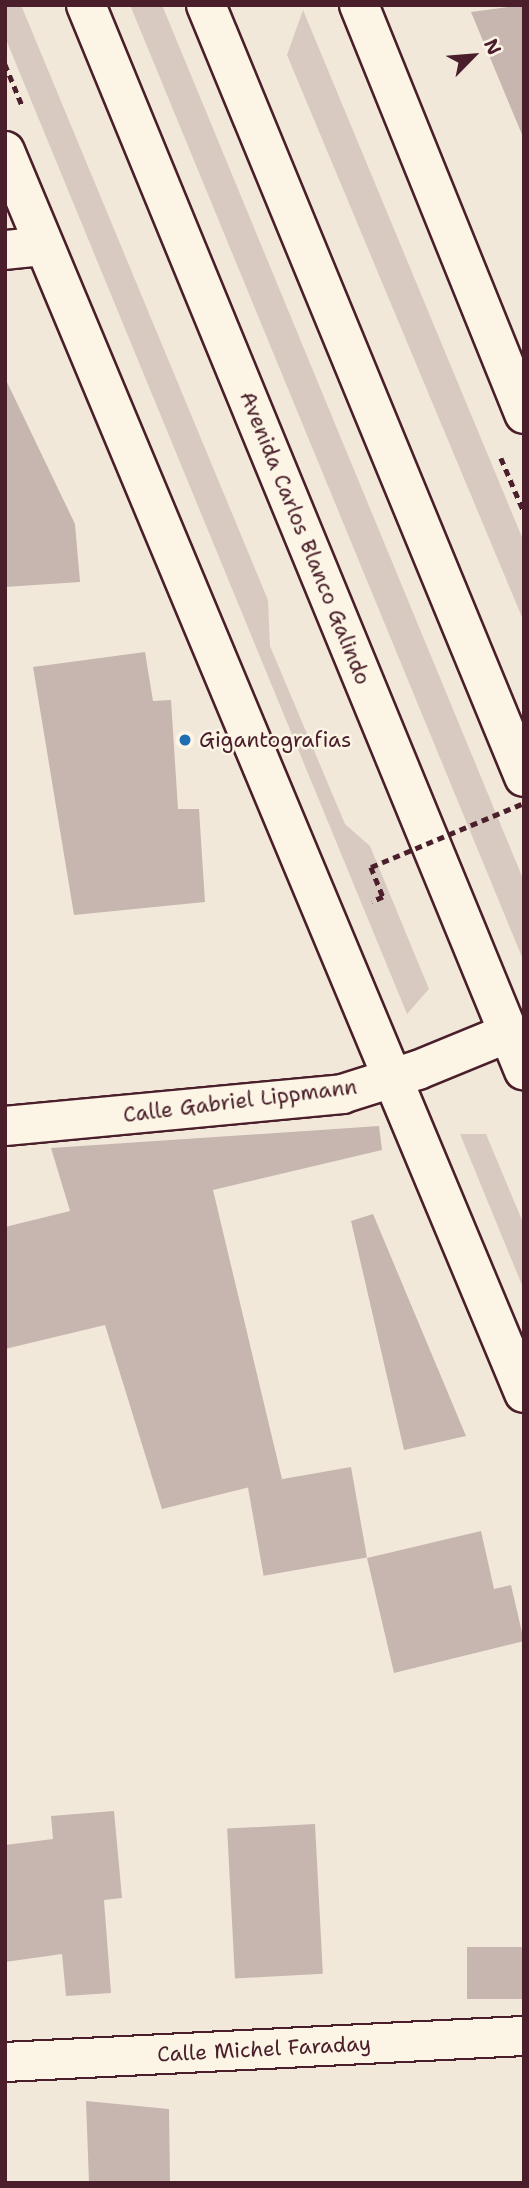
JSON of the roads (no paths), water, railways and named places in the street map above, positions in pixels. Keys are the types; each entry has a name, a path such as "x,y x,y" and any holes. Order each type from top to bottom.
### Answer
{"main road":[{"name":"Avenida Carlos Blanco Galindo","path":"86,5 524,1071"},
{"path":"206,5 524,777"},
{"path":"359,5 524,414"},
{"path":"5,151 524,1393"},
{"path":"5,250 43,246"},
{"name":"Calle Gabriel Lippmann","path":"5,1126 342,1094 393,1079 508,1033"},
{"name":"Calle Michel Faraday","path":"5,2062 524,2036"}],"place":[{"name":"Gigantografias","path":"185,740"}]}
